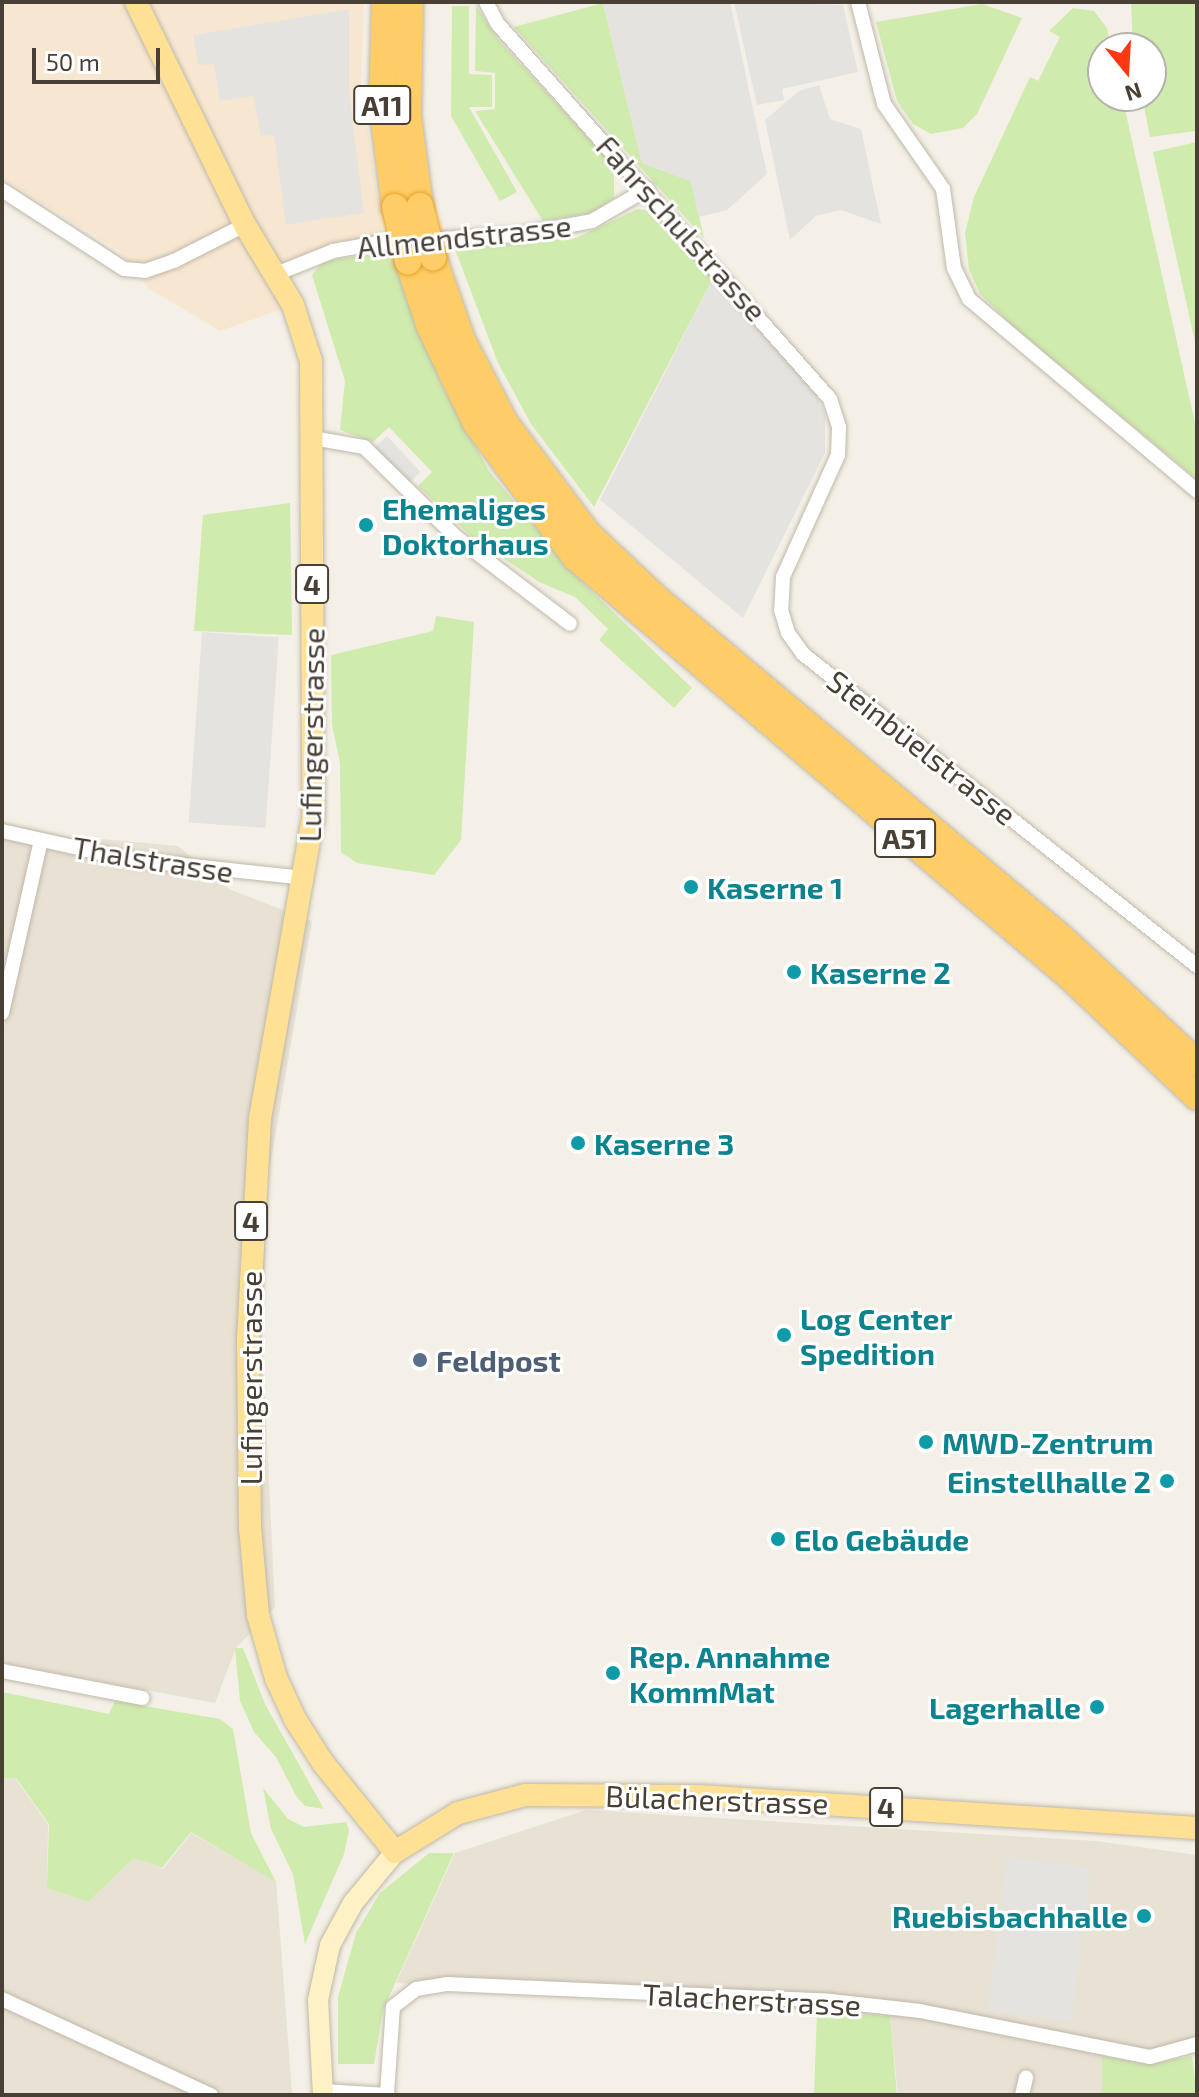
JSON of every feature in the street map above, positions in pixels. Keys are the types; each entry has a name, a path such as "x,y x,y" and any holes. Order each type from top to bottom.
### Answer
{"highway":[{"name":"A11","path":"385,2 382,104 408,206"},
{"name":"A11","path":"408,206 411,9"},
{"name":"A51","path":"408,206 430,327 476,423 575,557 1143,1043 1197,1097"},
{"name":"A51","path":"420,259 490,396 530,461 588,534 655,597 1062,938 1197,1063"},
{"path":"1143,1043 1197,1116"}],"main road":[{"name":"4","path":"136,2 245,225 276,274"},
{"name":"Lufingerstrasse","path":"276,274 298,316 311,361 313,818 306,878 260,1118 251,1224 250,1527 262,1636 295,1719 323,1763 395,1852"},
{"name":"Bülacherstrasse","path":"395,1852 433,1825 489,1801 550,1794 698,1796 1197,1828"},
{"path":"323,2093 318,2000 330,1945 353,1903 395,1852"}],"street":[{"name":"Fahrschulstrasse","path":"486,2 497,23 823,388 839,427 832,470"},
{"path":"858,2 884,104 943,189 954,268 969,299 1197,491"},
{"name":"Allmendstrasse","path":"276,274 333,251 384,242 517,235 592,221 647,189"},
{"path":"2,190 124,269 145,271 174,261 245,225"},
{"path":"313,438 364,447 456,537 570,624"},
{"name":"Steinbüelstrasse","path":"832,470 783,577 781,610 788,633 803,654 1197,966"},
{"name":"Thalstrasse","path":"2,831 166,865 306,878"},
{"path":"2,1013 41,840"},
{"path":"2,1671 142,1698"},
{"name":"Talacherstrasse","path":"388,2095 393,2007 416,1989 447,1984 831,2001 920,2011 1150,2057 1197,2044"},
{"path":"2,1999 211,2095"},
{"path":"1022,2095 1026,2077"},
{"path":"323,2093 388,2095"}],"shaded area":[{"path":"2,2 364,2 361,84 384,242 276,274 293,305 220,331 148,288 121,252 2,178"},
{"path":"603,2 730,2 767,174 727,210 699,217 691,181 642,163"},
{"path":"734,2 843,5 858,72 782,89 784,100 757,105"},
{"path":"349,9 349,92 364,213 286,225 274,135 261,136 253,96 220,101 214,64 198,65 193,35"},
{"path":"819,85 830,119 861,129 881,224 841,210 816,216 790,240 765,120 799,91"},
{"path":"713,278 814,391 825,414 825,453 743,618 600,500"},
{"path":"387,436 420,472 408,483 375,448"},
{"path":"202,632 279,637 265,828 189,823"},
{"path":"2,823 101,845 102,839 178,846 229,889 312,921 267,1184 262,1335 275,1607 236,1648 215,1703 2,1663"},
{"path":"15,1778 48,1824 47,1888 88,1902 134,1858 163,1869 191,1833 276,1881 292,2093 300,2095 2,2095 2,1780"},
{"path":"586,1810 1096,1841 1197,1855 1197,2036 1158,2051 1102,2056 1102,2095 898,2095 890,2016 396,1983 455,1853"},
{"path":"1007,1857 1090,1867 1071,2021 988,2011"}],"green space":[{"path":"1131,2 1197,2 1196,131 1150,137 1145,112 1167,112 1167,32 1132,32"},
{"path":"603,3 642,163 691,181 704,238 514,27"},
{"path":"982,4 1022,18 977,114 963,128 931,134 913,124 897,101 876,22"},
{"path":"452,6 469,6 469,74 492,75 492,107 469,107 517,192 500,201 451,116"},
{"path":"476,6 498,39 614,166 614,198 591,213 543,221 475,111 495,109 495,73 475,71"},
{"path":"1073,8 1094,11 1107,28 1108,32 1087,32 1087,112 1126,112 1197,432 1197,479 1017,330 980,294 969,269 965,233 974,197 1030,77 1038,81 1060,37 1049,31"},
{"path":"1197,142 1197,351 1153,152"},
{"path":"638,209 657,212 713,278 594,507 531,424 498,363 455,249 576,238"},
{"path":"389,252 442,385 489,471 574,574 692,688 674,708 599,640 608,629 575,597 539,582 473,538 418,486 432,472 389,427 373,442 340,430 345,381 312,275 324,261"},
{"path":"290,503 292,635 194,631 203,515"},
{"path":"436,616 474,622 461,840 434,875 357,863 341,852 340,763 332,725 331,655 433,631"},
{"path":"235,1648 243,1648 265,1704 324,1809 305,1806 296,1796 276,1757 254,1732 240,1701"},
{"path":"2,1692 109,1714 115,1701 220,1719 233,1729 251,1833 276,1882 191,1832 162,1868 134,1858 88,1902 47,1888 49,1824 16,1778 2,1779"},
{"path":"263,1788 288,1819 304,1827 346,1822 349,1830 344,1854 305,1944 293,1874 271,1829"},
{"path":"429,1853 454,1853 383,2010 374,2064 338,2064 338,1997 356,1933 380,1893"},
{"path":"817,2012 890,2016 897,2095 814,2095"},
{"path":"1102,2056 1149,2064 1192,2056 1197,2095 1102,2095"}],"place":[{"name":"Ehemaliges Doktorhaus","path":"366,525"},
{"name":"Kaserne 1","path":"691,887"},
{"name":"Kaserne 2","path":"794,972"},
{"name":"Kaserne 3","path":"578,1143"},
{"name":"Log Center Spedition","path":"784,1335"},
{"name":"Feldpost","path":"420,1360"},
{"name":"MWD-Zentrum","path":"926,1442"},
{"name":"Einstellhalle 2","path":"1167,1481"},
{"name":"Elo Gebäude","path":"778,1539"},
{"name":"Rep. Annahme KommMat","path":"613,1673"},
{"name":"Lagerhalle","path":"1097,1707"},
{"name":"Ruebisbachhalle","path":"1144,1916"}]}
